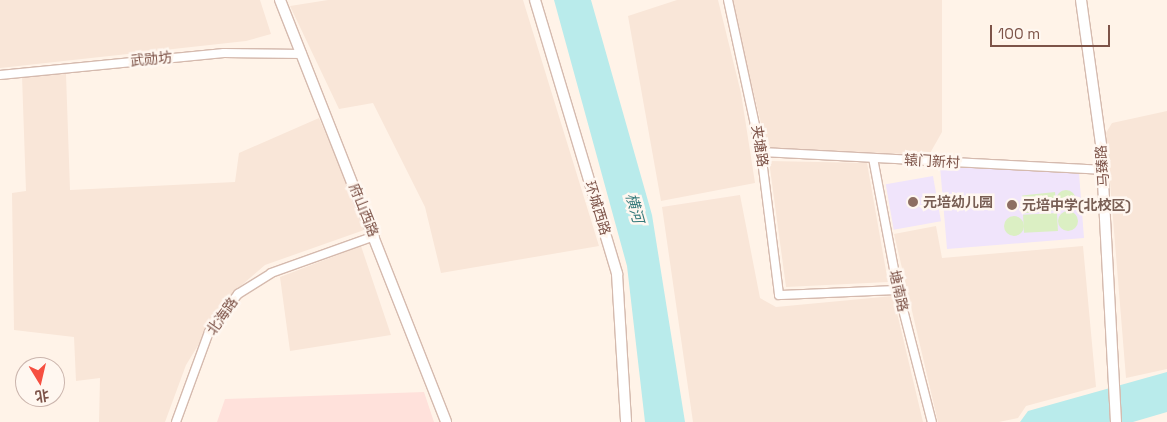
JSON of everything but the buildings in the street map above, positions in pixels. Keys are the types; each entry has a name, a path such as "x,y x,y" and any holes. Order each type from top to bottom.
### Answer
{"street":[{"name":"府山西路","path":"280,0 375,236 446,422"},
{"name":"环城西路","path":"535,0 617,274 626,422"},
{"name":"夹塘路","path":"728,0 762,152 779,295 898,290"},
{"name":"马臻路","path":"1080,0 1102,170 1116,422"},
{"name":"武勋坊","path":"0,75 224,53 302,54"},
{"name":"辕门新村","path":"762,152 1102,170"},
{"name":"塘南路","path":"873,158 898,290 932,422"},
{"name":"北海路","path":"176,422 209,332 238,294 271,273 375,236"}],"shaded area":[{"path":"0,0 260,0 271,34 246,41 0,68"},
{"path":"328,0 523,0 599,246 441,273 425,207 373,103 339,109 290,6"},
{"path":"677,0 718,0 741,93 755,183 661,201 628,16"},
{"path":"731,0 942,0 942,132 929,155 767,148"},
{"path":"66,74 70,190 235,182 239,153 319,118 367,229 265,265 228,297 186,365 165,422 99,422 100,378 76,381 74,337 14,330 12,193 26,191 22,76"},
{"path":"1167,111 1167,369 1126,378 1106,133 1112,123"},
{"path":"769,161 867,163 888,282 786,287"},
{"name":"元培中学(北校区)","path":"940,166 1079,173 1084,238 947,249"},
{"name":"元培幼儿园","path":"933,176 941,221 894,230 886,184"},
{"path":"740,195 760,298 776,307 893,296 923,422 693,422 662,207"},
{"path":"936,226 942,258 1083,246 1096,387 1026,406 1018,418 999,422 938,422 894,234"},
{"path":"361,246 391,335 290,351 280,277"},
{"path":"424,392 434,422 217,422 225,399"}],"green space":[{"path":"1066,190 1073,193 1076,200 1073,207 1066,210 1059,207 1056,200 1059,193"},
{"path":"1055,192 1057,210 1024,213 1022,195"},
{"path":"1068,211 1075,214 1078,221 1075,228 1068,231 1061,228 1058,221 1061,214"},
{"path":"1057,213 1058,231 1024,233 1023,215"},
{"path":"1014,216 1021,219 1024,226 1021,233 1014,236 1007,233 1004,226 1007,219"}],"water":[{"name":"横河","path":"554,0 591,0 652,215 685,422 645,422 627,266"},
{"path":"1167,372 1167,412 1133,422 1020,422 1028,411"}],"place":[{"name":"元培幼儿园","path":"913,202"},
{"name":"元培中学(北校区)","path":"1012,205"}]}
